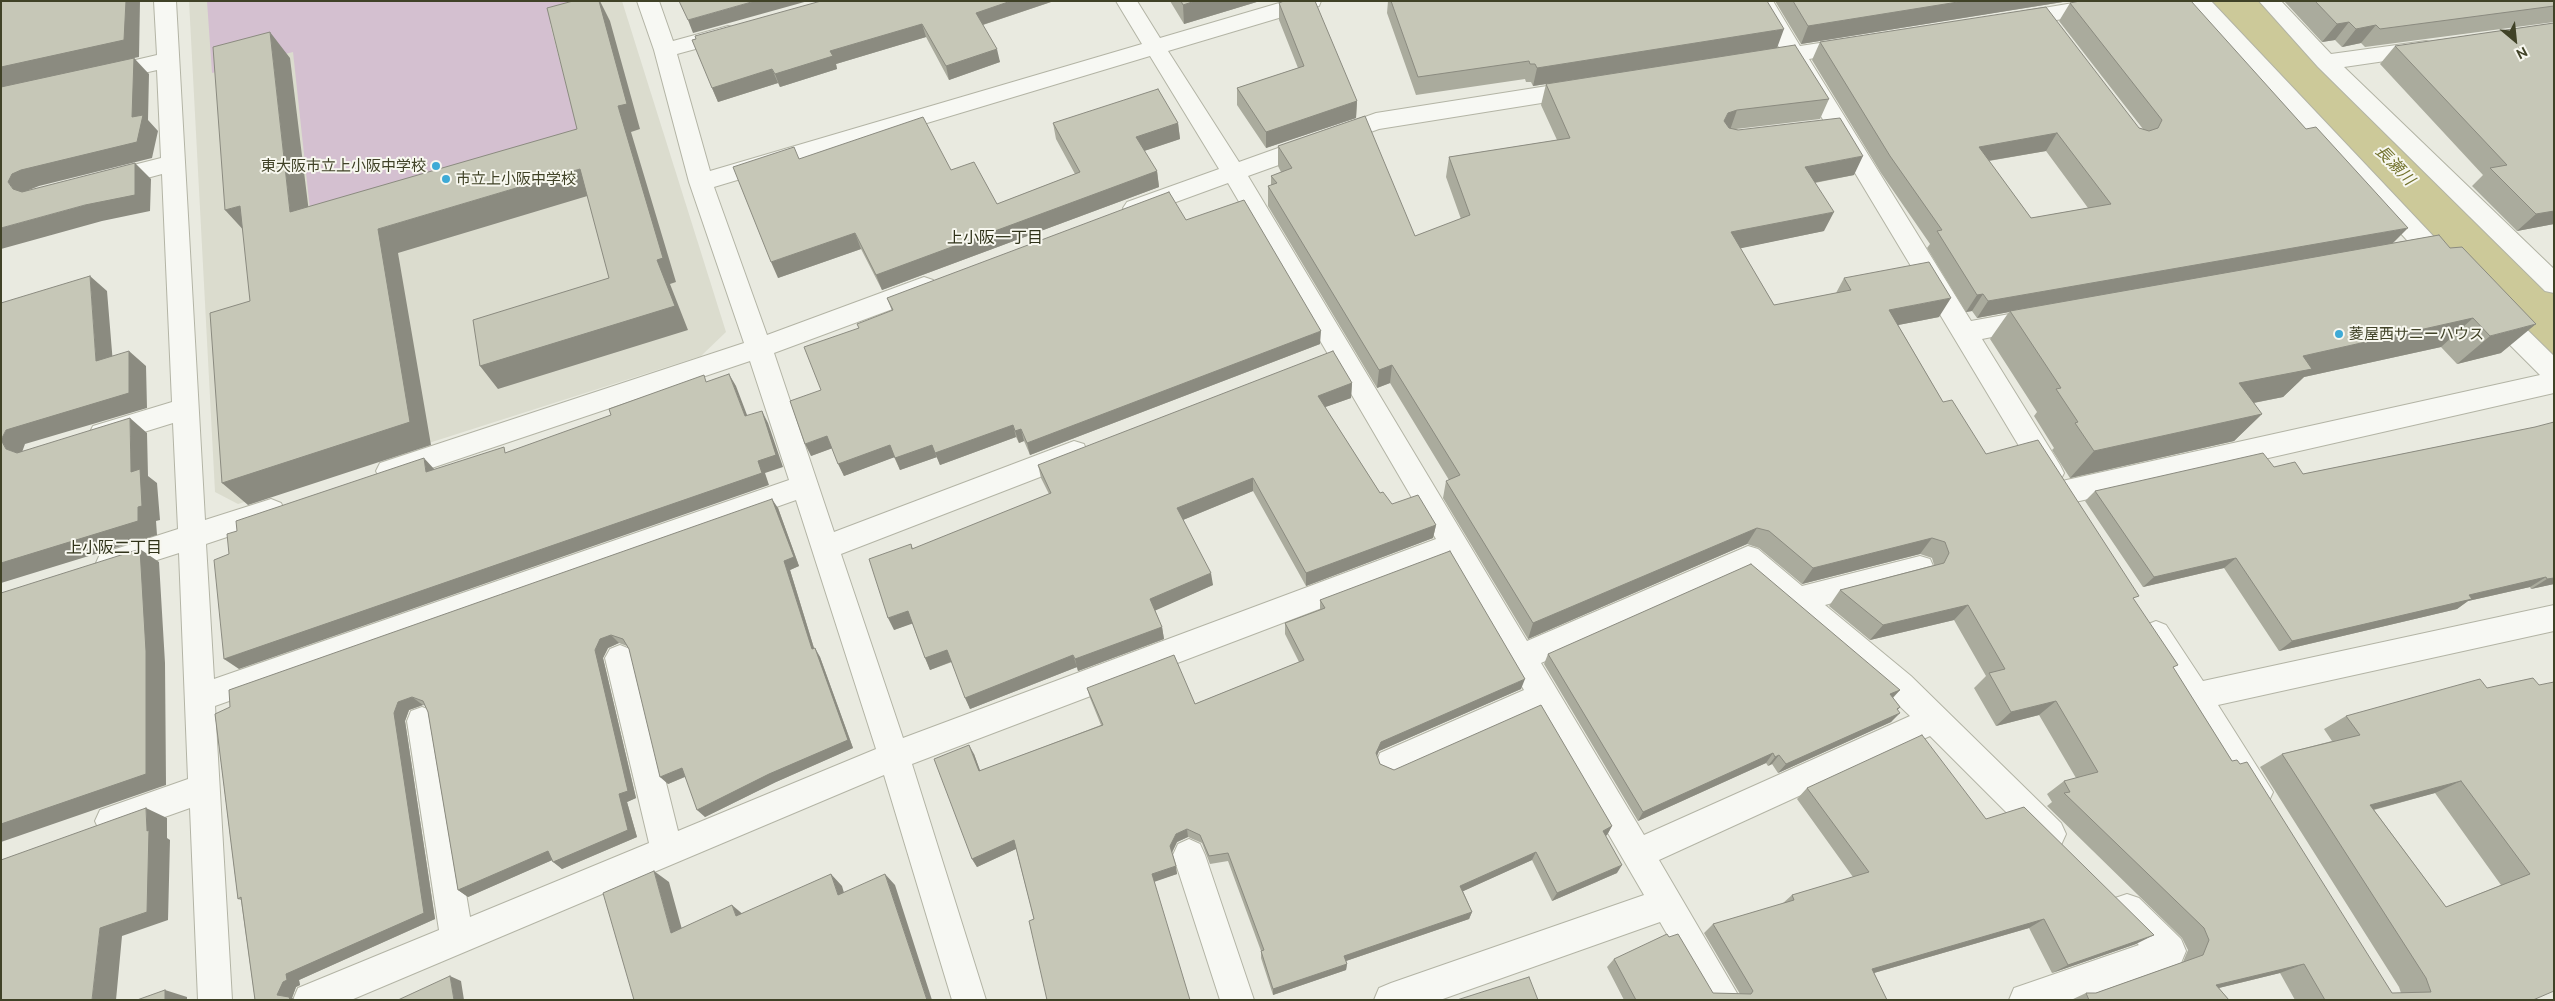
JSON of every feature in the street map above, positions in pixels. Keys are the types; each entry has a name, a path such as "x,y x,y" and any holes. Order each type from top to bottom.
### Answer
{"street":[{"path":"165,1 215,1000"},
{"path":"648,1 665,50 701,182 759,348 894,756 969,1000"},
{"path":"1126,1 1233,171 1724,1000"},
{"path":"701,182 1154,46 1311,1"},
{"path":"1762,1 2070,505 2554,382"},
{"path":"1992,23 2047,23 2129,1"},
{"path":"2199,1 2430,250 2554,372"},
{"path":"2270,1 2326,62 2554,284"},
{"path":"665,50 749,27"},
{"path":"1747,62 1874,42"},
{"path":"2326,62 2449,45"},
{"path":"85,78 168,60"},
{"path":"1112,216 1376,121 1600,85"},
{"path":"1812,130 1839,127"},
{"path":"87,185 173,163"},
{"path":"2401,255 2430,250"},
{"path":"371,478 759,348 945,279"},
{"path":"1964,332 2061,315"},
{"path":"1312,361 1339,350"},
{"path":"82,440 185,409"},
{"path":"824,548 1100,442"},
{"path":"199,698 804,486"},
{"path":"87,571 295,503"},
{"path":"310,1000 894,756 1454,545"},
{"path":"1521,658 1748,558 1900,686 2070,853"},
{"path":"1797,600 1920,568"},
{"path":"2143,614 2197,696 2270,814"},
{"path":"2197,696 2554,618"},
{"path":"620,658 667,851"},
{"path":"1390,763 1543,696"},
{"path":"1636,854 1934,720"},
{"path":"422,721 457,939"},
{"path":"84,831 204,788"},
{"path":"1189,855 1237,1000"},
{"path":"2026,1000 2169,951 2105,888"},
{"path":"1391,1000 1666,904"}],"shaded area":[{"name":"東大阪市立上小阪中学校","path":"189,1 622,1 726,332 701,356 238,504 215,492"},
{"path":"207,1 584,1 587,14 550,24 581,142 311,219 293,52 212,73"}],"building":[{"path":"1,1 126,1 124,40 1,67"},
{"path":"573,1 599,1 627,104 618,106 663,258 657,260 675,306 480,366 473,320 609,278 580,169 378,229 410,422 222,483 210,313 250,301 240,206 225,210 213,47 270,32 290,212 577,129 547,8"},
{"path":"679,1 755,1 688,20"},
{"path":"821,1 1011,1 976,13 997,49 946,66 922,24 830,51 833,56 775,74 772,69 712,88 692,40 696,39 695,36"},
{"path":"1181,1 1195,1 1183,5"},
{"path":"1284,1 1315,1 1357,101 1266,132 1237,88 1304,66 1279,3"},
{"path":"1391,1 1767,1 1784,29 1537,68 1535,64 1530,64 1529,61 1418,77"},
{"path":"1793,1 1964,1 1808,26"},
{"path":"2080,1 2191,1 2306,129 2316,127 2408,228 1988,301 1983,294 1977,295 1937,231 1942,230 1890,156 1820,42 2046,7 2139,128 2149,131 2158,128 2162,120 2070,3","holes":["2057,133 2111,204 2031,218 1979,147"]},
{"path":"2315,1 2554,1 2554,6 2380,29 2376,25 2356,29 2349,22 2337,24"},
{"path":"2554,23 2554,211 2536,214 2490,168 2507,165 2395,46"},
{"path":"1795,45 1829,99 1737,110 1728,113 1724,121 1729,128 1738,130 1840,118 1863,156 1805,167 1834,212 1731,232 1774,305 1851,290 1844,278 1929,262 1951,298 1889,310 1943,402 1952,400 1986,454 2038,440 2139,596 2133,598 2178,665 2173,667 2232,761 2237,760 2240,764 2247,762 2392,993 2431,992 2426,978 2282,754 2360,735 2346,716 2480,679 2487,688 2533,678 2539,685 2554,682 2554,991 2533,1000 2325,1000 2304,964 2216,985 2229,1000 2089,1000 2086,993 2096,993 2203,955 2209,940 2204,928 2064,793 2070,792 2064,781 2098,772 2056,701 2011,712 1989,673 2005,669 1968,605 1883,625 1840,590 1944,563 1949,553 1945,542 1932,538 1813,568 1769,531 1757,528 1533,623 1446,481 1460,475 1392,365 1379,370 1268,186 1277,183 1271,176 1292,168 1278,146 1365,116 1415,236 1470,215 1449,157 1570,138 1546,84","holes":["2461,781 2530,874 2446,907 2370,805"]},
{"path":"134,58 132,117 143,115 137,142 21,170 12,174 8,182 13,189 22,192 135,163 135,195 85,205 1,228 1,87"},
{"path":"1158,89 1178,123 1136,137 1157,171 876,275 855,233 771,262 733,167 794,147 799,159 923,117 951,170 974,162 997,204 1080,172 1053,123"},
{"path":"1169,192 1186,220 1244,200 1321,331 1027,443 1021,429 1015,431 1013,425 935,453 932,445 895,458 890,445 838,464 827,436 805,444 790,401 821,390 804,347 859,328 857,324 893,310 887,298"},
{"path":"2439,235 2450,248 2462,247 2536,324 2490,336 2473,318 2303,356 2312,369 2239,383 2262,414 2094,451 2075,423 2078,422 2056,389 2061,388 2010,311"},
{"path":"90,276 96,361 129,351 129,393 6,430 1,440 1,303"},
{"path":"1333,351 1352,383 1318,396 1380,493 1383,492 1392,504 1418,495 1436,525 1306,573 1253,478 1177,508 1211,573 1150,599 1162,627 1075,659 1073,655 965,698 947,650 925,658 908,611 888,618 869,559 911,544 912,549 1051,493 1038,465"},
{"path":"729,374 745,416 762,411 776,455 758,461 762,473 224,659 214,560 229,554 227,534 237,531 236,521 424,458 426,472 504,447 505,453 611,415 609,409 704,375 706,382"},
{"path":"130,418 131,472 140,469 142,506 138,507 138,521 1,563 1,440 6,449 17,453"},
{"path":"2554,422 2554,578 2547,579 2546,577 2469,595 2472,599 2292,641 2236,558 2154,577 2095,491 2263,453 2274,467 2295,462 2303,474"},
{"path":"772,499 794,557 784,561 812,649 815,648 848,740 769,774 697,810 682,768 660,777 629,649 623,639 611,635 600,639 595,650 628,791 619,794 628,830 553,862 548,851 458,890 428,712 423,701 412,697 398,702 394,713 424,913 286,974 287,980 283,982 277,995 289,997 290,1000 255,1000 241,897 238,899 215,714 230,707 229,690"},
{"path":"140,549 146,651 146,774 1,824 1,593"},
{"path":"1450,551 1525,679 1381,742 1376,753 1380,764 1394,770 1541,705 1612,826 1603,831 1622,865 1557,893 1536,852 1460,886 1472,912 1344,956 1347,964 1273,989 1261,951 1264,950 1228,853 1209,856 1200,835 1187,829 1176,834 1170,846 1176,866 1152,874 1190,1000 1047,1000 1029,921 1034,919 1014,840 972,859 934,759 969,745 979,771 1103,725 1087,688 1174,655 1195,704 1304,660 1285,623 1325,608 1320,600"},
{"path":"1751,564 1900,690 1890,694 1900,707 1897,709 1900,713 1786,764 1779,755 1775,757 1773,753 1643,812 1548,654"},
{"path":"1922,735 1986,819 2024,807 2154,935 2068,965 2044,919 1872,969 1887,1000 1636,1000 1614,959 1667,934 1669,937 1678,934 1713,993 1751,994 1753,991 1713,924 1794,900 1792,895 1869,872 1807,788"},
{"path":"146,808 147,831 149,830 147,912 100,928 92,1000 1,1000 1,860"},
{"path":"654,871 671,933 732,905 736,916 831,874 838,895 885,874 927,1000 634,1000 603,893"},
{"path":"450,976 454,1000 398,1000"},
{"path":"1529,977 1538,1000 1457,1000"},
{"path":"165,990 165,1000 137,1000"}],"waterway":[{"name":"長瀬川","path":"2236,1 2296,66 2554,328"}],"place":[{"name":"東大阪市立上小阪中学校","path":"436,166"},
{"name":"市立上小阪中学校","path":"446,179"},
{"name":"菱屋西サニーハウス","path":"2339,334"}],"district":[{"name":"上小阪一丁目","path":"995,238"},
{"name":"上小阪二丁目","path":"114,548"}]}
